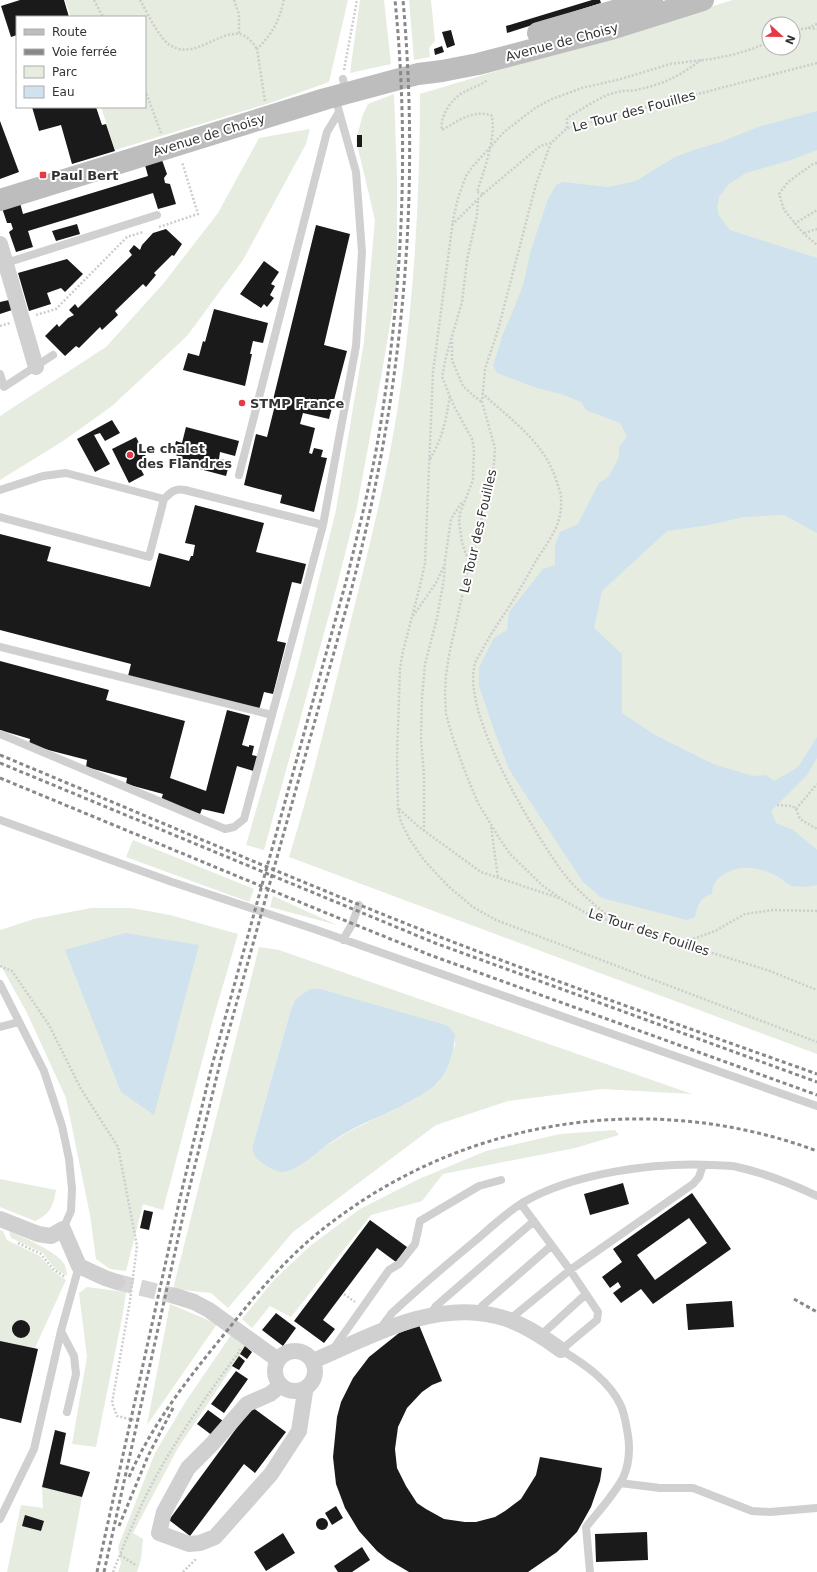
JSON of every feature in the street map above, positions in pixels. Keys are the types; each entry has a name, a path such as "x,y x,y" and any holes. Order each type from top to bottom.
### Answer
{"main road":[{"name":"Avenue de Choisy","path":"418,74 442,61 479,52 652,0"},
{"name":"Avenue de Choisy","path":"0,200 341,95 418,74 442,72 478,64 635,21 688,2"}],"street":[{"path":"0,244 36,367"},
{"path":"5,1221 38,1234 51,1236 63,1229 77,1273 105,1278 117,1282"},
{"path":"175,1296 194,1302 209,1310 278,1360"},
{"path":"313,1361 378,1333 411,1321 428,1316 452,1313 477,1313 496,1316 510,1321 540,1336 561,1350"},
{"path":"294,1350 301,1351 313,1361 316,1370 315,1377 304,1389 293,1391 281,1385 277,1379 275,1373 278,1360 288,1352 294,1350"},
{"path":"281,1385 270,1394 247,1404 213,1443 188,1468 164,1512 159,1533 189,1544 200,1543 216,1537 271,1474 299,1431 306,1392 304,1389"}],"lane":[{"path":"635,21 659,0"},
{"path":"239,475 327,132 341,95"},
{"path":"0,734 225,829 234,827 244,819 323,525 356,346 362,252 356,172 341,95"},
{"path":"6,264 157,215"},
{"path":"0,374 4,387 53,355"},
{"path":"0,490 43,476 66,473 164,499"},
{"path":"0,517 149,557 164,499 170,492 177,489 323,525"},
{"path":"0,647 272,715"},
{"path":"0,820 172,882 343,940 817,1106"},
{"path":"343,940 352,924 359,905"},
{"path":"0,984 44,1071 62,1126 69,1159 72,1189 70,1211 63,1229"},
{"path":"0,1027 19,1022"},
{"path":"378,1333 392,1313 493,1225 521,1204 561,1185 595,1176 628,1170 672,1165 704,1165 736,1167 797,1186 817,1196"},
{"path":"510,1321 515,1315 570,1270 693,1184 699,1178 704,1165"},
{"path":"338,1350 336,1345 361,1308 389,1270 399,1264 415,1244 420,1221 479,1186 501,1180"},
{"path":"521,1204 570,1270 598,1312 597,1320 561,1350 576,1359 602,1379 619,1401 626,1422 629,1443 628,1460 624,1476 616,1490 586,1527 590,1572"},
{"path":"428,1316 436,1306 534,1221"},
{"path":"477,1313 482,1306 551,1246"},
{"path":"0,1519 34,1449 61,1331 77,1273"},
{"path":"540,1336 586,1294"},
{"path":"61,1331 74,1356 76,1374 67,1412"},
{"path":"620,1483 660,1488 692,1488 752,1511 770,1512 817,1508"}],"path":[{"path":"94,0 102,16"},
{"path":"140,0 166,42 178,48 194,49 225,37 239,34 249,38 258,49 262,87 268,117"},
{"path":"234,0 239,14 239,34"},
{"path":"258,49 280,19 284,0"},
{"path":"341,95 357,0"},
{"path":"808,28 817,24"},
{"path":"801,29 817,29"},
{"path":"761,45 711,59 670,64 621,79 582,88 552,99 535,108 504,132 466,176 458,198 452,225 433,372 425,564 400,668 397,756 398,809 401,822 409,838 423,859 449,887 473,908 502,922 817,1042"},
{"path":"567,128 567,119 570,116 601,99 617,92 658,85 680,75 701,60"},
{"name":"Le Tour des Fouilles","path":"817,64 567,128 551,143 536,184 498,330 485,369 482,402 495,448 494,464 492,479 469,565 446,674 446,714 464,769 478,803 510,854 544,886 562,899 588,914 770,971 817,990"},
{"path":"483,194 477,192 489,149 493,120 491,115 479,113 468,115 442,130 441,126 442,118 454,99 463,92 478,87 486,81 486,77"},
{"path":"146,93 164,139 174,135 198,214 155,228"},
{"path":"452,225 483,194 540,146 551,143"},
{"path":"817,163 813,164 788,182 779,194 784,210 794,224 803,234 817,245"},
{"path":"469,565 462,542 459,522 460,513 473,480 474,449 472,439 442,377 444,364 462,302 467,260 477,215 478,200"},
{"path":"794,224 817,210"},
{"path":"0,326 56,309 127,238 148,230"},
{"path":"803,234 817,230"},
{"path":"452,338 452,360 463,386 474,397 482,402"},
{"path":"482,392 525,430 542,451 554,472 561,498 560,520 551,538 488,639 475,664 473,679 474,697 491,745 505,777 559,867 574,886 589,901 618,924"},
{"path":"430,460 443,433 450,395"},
{"path":"424,831 424,776 421,739 425,664 440,604 451,519 466,497"},
{"path":"411,619 436,583 445,560"},
{"path":"796,809 817,784"},
{"path":"777,805 792,806 796,809 800,819 817,829"},
{"path":"398,809 424,831 481,872 562,899"},
{"path":"490,824 498,878"},
{"path":"682,943 716,931 745,914 773,910 817,911"},
{"path":"0,966 12,971 49,1025 81,1089 118,1147 137,1246 130,1300 112,1403 117,1416 138,1421"},
{"path":"5,1221 7,1235 12,1240 41,1254 53,1269 64,1276 77,1273"},
{"path":"344,1294 361,1308"},
{"path":"113,1572 136,1516 163,1465 198,1410 239,1352 240,1350 238,1344"},
{"path":"120,1555 137,1566"}],"green space":[{"path":"65,0 348,0 329,82 270,103 115,150 101,108 146,108 146,16 71,16"},
{"path":"360,0 384,0 391,64 350,73"},
{"path":"409,0 431,0 435,41 429,48 430,57 414,60"},
{"path":"733,0 817,0 817,1054 289,857 318,755 368,551 391,447 407,343 416,236 420,94"},
{"path":"394,94 397,175 397,283 382,372 357,507 334,597 264,850 246,845 296,672 336,510 364,342 375,220 356,140 363,114 368,104"},
{"path":"310,129 306,144 243,260 187,336 112,406 63,441 0,480 0,416 106,347 163,284 218,213 259,138"},
{"path":"133,840 254,889 249,902 126,857"},
{"path":"273,896 337,925 270,907"},
{"path":"91,908 131,908 170,915 238,934 212,1023 163,1210 143,1204 126,1271 110,1269 96,1259 90,1215 66,1098 27,1013 0,964 0,930 34,919"},
{"path":"259,947 279,950 692,1094 602,1089 508,1101 436,1125 293,1232 228,1308 211,1293 173,1289","holes":["295,1000 455,1034 455,1045 438,1083 413,1100 348,1132 297,1165 253,1145 291,1009"]},
{"path":"615,1130 619,1135 575,1148 443,1174 422,1201 371,1215 291,1317 270,1306 252,1328 242,1319 273,1281 310,1246 360,1209 419,1179 486,1151 560,1134"},
{"path":"0,1179 56,1190 54,1201 50,1209 44,1216 35,1221 0,1207"},
{"path":"0,1230 3,1231 7,1240 40,1256 53,1271 66,1280 34,1350 0,1342"},
{"path":"9,1231 51,1252 62,1261 67,1276 55,1269 43,1253 11,1238"},
{"path":"87,1287 126,1292 96,1447 72,1444 87,1357 79,1293"},
{"path":"170,1304 217,1324 147,1425"},
{"path":"231,1335 247,1345 178,1448 133,1533 143,1539 141,1559 137,1572 118,1572 121,1563 118,1547 155,1453 186,1401"},
{"path":"42,1487 82,1497 68,1572 7,1572 21,1505 43,1508"}],"water":[{"path":"817,111 817,150 791,160 746,173 729,184 719,197 717,207 719,216 730,230 817,258 817,533 784,515 743,517 709,525 667,531 602,591 594,628 622,654 622,713 655,735 713,764 753,776 766,775 774,781 798,767 817,737 817,758 807,775 771,811 776,823 793,830 817,850 817,885 805,887 792,886 777,876 764,870 750,868 737,869 724,874 715,882 712,894 700,902 695,917 687,920 602,898 583,882 510,771 495,733 479,686 479,667 494,638 507,630 509,612 543,569 555,565 555,545 560,532 578,524 599,483 609,476 619,457 619,447 627,437 620,423 586,410 581,402 497,373 493,366 503,334 523,285 531,250 548,199 556,185 563,182 608,187 636,181 675,157 721,142 758,127"},
{"path":"125,933 199,945 154,1115 121,1092 65,950"},
{"path":"310,989 320,989 448,1026 455,1034 454,1046 442,1078 430,1089 399,1107 343,1134 296,1167 280,1172 270,1168 254,1155 253,1145 291,1009 295,1000"}],"building":[{"path":"20,0 64,0 69,16 16,16 16,35 11,37 1,6"},
{"path":"592,0 600,0 601,3 507,33 506,26"},
{"path":"451,30 455,45 447,48 442,32"},
{"path":"442,46 444,52 435,55 434,49"},
{"path":"32,108 96,108 102,125 106,124 115,151 72,164 61,125 39,131"},
{"path":"0,121 19,172 0,179"},
{"path":"357,135 362,135 362,147 357,147"},
{"path":"162,160 167,174 164,178 165,183 170,184 176,204 158,209 153,193 28,231 33,247 16,252 9,232 13,229 11,223 7,223 2,208 20,203 23,214 148,176 145,165"},
{"path":"77,224 80,234 56,241 52,231"},
{"path":"316,225 350,234 324,345 347,351 329,419 303,413 300,424 315,428 309,453 312,454 314,448 323,450 321,457 327,458 314,512 280,503 282,495 244,485 256,434 267,437 275,405 272,404"},
{"path":"166,229 182,244 174,256 172,255 154,273 156,275 146,287 143,284 115,311 118,315 102,330 100,327 79,348 76,346 65,356 45,336 57,324 59,327 68,318 74,315 69,310 75,304 78,308 132,255 129,251 134,245 140,250 142,245 153,233"},
{"path":"67,259 83,274 65,292 61,288 47,293 51,304 29,311 18,273"},
{"path":"264,261 279,272 271,284 275,286 270,295 274,298 267,307 264,304 261,308 240,294"},
{"path":"9,300 12,310 0,314 0,302"},
{"path":"214,309 268,323 263,343 253,341 250,354 252,354 245,386 183,370 188,353 199,356 203,341 205,342"},
{"path":"112,420 120,433 105,441 100,433 94,435 110,464 95,472 77,439"},
{"path":"186,427 239,441 235,456 220,452 219,459 230,461 226,476 177,463 178,456 173,454 176,441 182,443"},
{"name":"Le chalet des Flandres","path":"136,437 148,461 139,466 144,475 129,483 112,449"},
{"path":"195,505 264,523 256,552 306,564 301,584 292,582 277,641 286,643 273,694 264,692 259,710 128,676 131,664 0,630 0,534 51,547 47,561 150,587 159,553 189,561 191,556 193,556 195,545 185,543"},
{"path":"0,661 109,690 106,700 185,721 170,778 206,791 227,710 250,716 242,745 249,747 249,745 254,746 252,755 261,757 257,772 237,766 224,814 202,809 200,814 161,800 163,794 126,784 127,778 86,767 87,760 29,745 30,739 0,730"},
{"path":"623,1183 629,1204 590,1215 584,1194"},
{"path":"692,1193 731,1249 653,1304 641,1289 621,1303 613,1293 621,1287 618,1282 610,1288 602,1277 622,1262 613,1249","holes":["689,1218 707,1243 655,1280 637,1255"]},
{"path":"144,1210 153,1212 149,1230 140,1228"},
{"path":"370,1220 407,1247 396,1262 377,1248 323,1320 335,1329 324,1343 294,1321"},
{"path":"732,1301 734,1327 688,1330 686,1304"},
{"path":"276,1313 296,1328 283,1346 262,1330"},
{"path":"17,1320 25,1320 30,1325 28,1336 25,1338 17,1338 12,1333 12,1325"},
{"path":"419,1325 442,1381 432,1385 422,1392 407,1408 398,1427 395,1449 397,1468 417,1503 444,1519 476,1522 495,1517 521,1499 536,1475 540,1457 602,1468 600,1481 591,1507 577,1532 557,1552 528,1572 409,1572 387,1559 377,1551 359,1531 345,1508 336,1484 333,1457 337,1417 341,1402 353,1378 369,1357 399,1333"},
{"path":"0,1341 38,1349 21,1423 0,1418"},
{"path":"245,1346 252,1352 247,1359 240,1354"},
{"path":"239,1356 245,1361 239,1370 232,1366"},
{"path":"236,1371 248,1379 224,1413 211,1404"},
{"path":"252,1407 286,1432 255,1473 244,1464 190,1536 169,1520"},
{"path":"208,1410 223,1421 213,1436 197,1424"},
{"path":"55,1430 66,1433 60,1464 90,1472 82,1497 42,1487"},
{"path":"336,1506 343,1518 332,1525 325,1513"},
{"path":"25,1515 44,1521 41,1531 22,1526"},
{"path":"320,1518 324,1518 328,1524 324,1530 320,1530 316,1526 316,1522"},
{"path":"647,1532 648,1560 596,1562 595,1534"},
{"path":"283,1533 295,1553 266,1571 254,1552"},
{"path":"362,1547 370,1560 352,1572 338,1572 334,1566"}],"tunnel":[{"path":"117,1282 175,1296"}],"railway":[{"path":"97,1572 180,1198 211,1069 347,578 375,456 382,415 395,312 402,208 402,104 395,0"},
{"path":"104,1572 187,1198 221,1059 351,591 369,517 383,444 395,371 403,298 408,224 410,150 408,76 403,0"},
{"path":"0,755 440,937 581,990 817,1074"},
{"path":"0,763 435,943 817,1082"},
{"path":"0,778 430,955 817,1095"},
{"path":"129,1477 148,1439 183,1387 248,1304 289,1259 303,1245 336,1219 390,1184 447,1156 506,1136 568,1124 630,1119 693,1122 756,1132 817,1151"},
{"path":"794,1299 817,1312"},
{"path":"119,1526 148,1456 173,1408"}],"place":[{"name":"Paul Bert","path":"43,175"},
{"name":"STMP France","path":"242,403"},
{"name":"Le chalet des Flandres","path":"130,455"}]}
